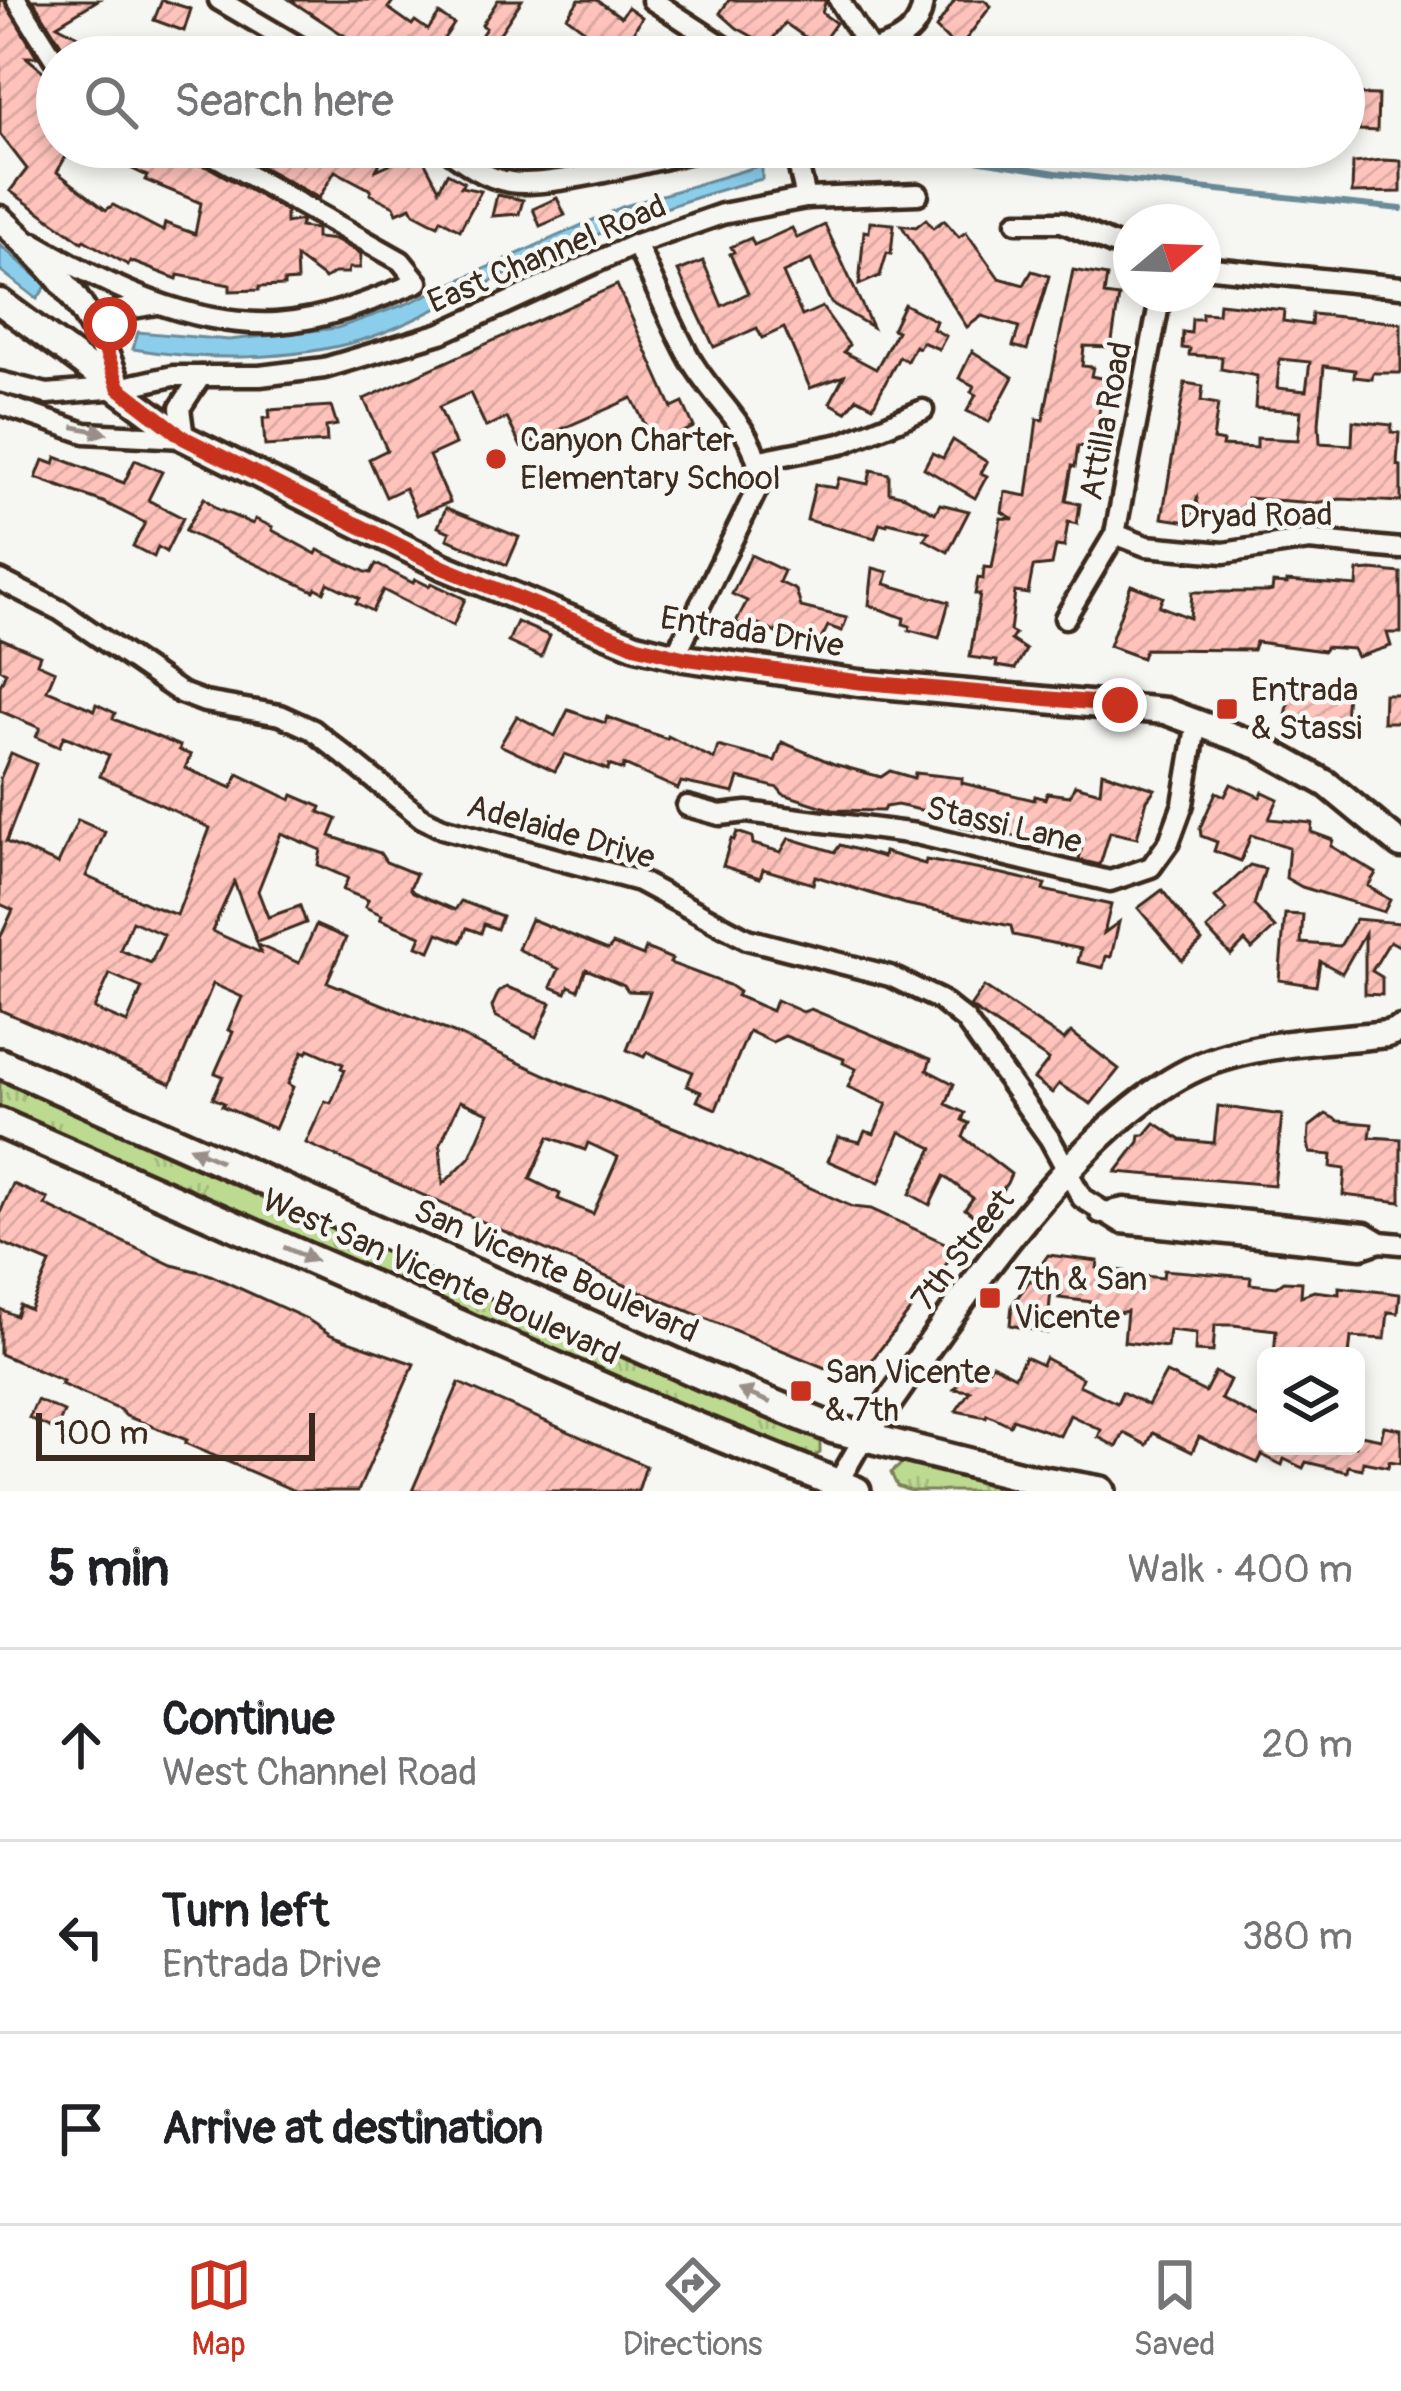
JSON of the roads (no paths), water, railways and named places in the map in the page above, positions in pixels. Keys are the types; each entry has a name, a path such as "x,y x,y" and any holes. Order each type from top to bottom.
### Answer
{"main road":[{"name":"San Vicente Boulevard","path":"0,1064 704,1376 863,1439 1101,1491"},
{"name":"West San Vicente Boulevard","path":"0,1124 842,1489"}],"street":[{"path":"17,0 40,36"},
{"path":"219,0 280,36"},
{"path":"652,0 708,36"},
{"path":"839,0 862,36"},
{"path":"905,36 923,11 923,0"},
{"path":"6,225 91,277 214,318 277,323 331,314 418,283 401,261 236,168"},
{"path":"473,168 511,182 547,181 610,168"},
{"path":"799,168 806,198"},
{"name":"East Channel Road","path":"0,382 47,394 119,388 172,376 260,376 324,368 441,333 636,244 722,214 806,198 918,194"},
{"path":"1017,222 1062,222 1113,244"},
{"path":"6,225 72,290 104,346 119,388"},
{"path":"636,244 690,360 750,438 760,460 760,483 675,656"},
{"path":"1221,268 1401,287"},
{"name":"Entrada Drive","path":"0,302 184,438 444,568 636,646 675,656 859,682 1165,711 1258,746 1328,784 1401,845"},
{"path":"104,346 120,310 162,304"},
{"name":"Attilla Road","path":"1065,618 1114,534 1157,312"},
{"path":"0,404 85,433 184,438 180,408 201,376"},
{"path":"760,460 841,444 923,410"},
{"name":"Dryad Road","path":"1114,534 1146,546 1224,553 1309,540 1401,549"},
{"name":"Adelaide Drive","path":"0,580 61,611 181,692 205,702 298,722 422,818 442,828 639,881 747,940 890,976 940,1000 965,1020 1050,1139 1082,1198 1121,1223 1247,1228 1362,1248 1380,1242 1401,1244"},
{"name":"Stassi Lane","path":"686,806 720,814 747,812 916,834 1110,881 1151,867 1168,842 1184,804 1197,721"},
{"path":"1068,1172 1136,1104 1200,1066 1246,1053 1401,1029"},
{"name":"7th Street","path":"842,1489 863,1439 998,1255 1068,1172"}],"water":[{"path":"762,168 762,179 622,224 362,340 306,352 248,357 133,349 138,332 229,340 337,328 406,304 622,207"},
{"path":"0,245 47,285 37,299 0,270"}],"waterway":[{"path":"1025,168 1401,209"}],"place":[{"name":"Canyon Charter Elementary School","path":"496,459"},
{"name":"Entrada & Stassi","path":"1227,709"},
{"name":"7th & San Vicente","path":"990,1298"},
{"name":"San Vicente & 7th","path":"801,1391"}]}
